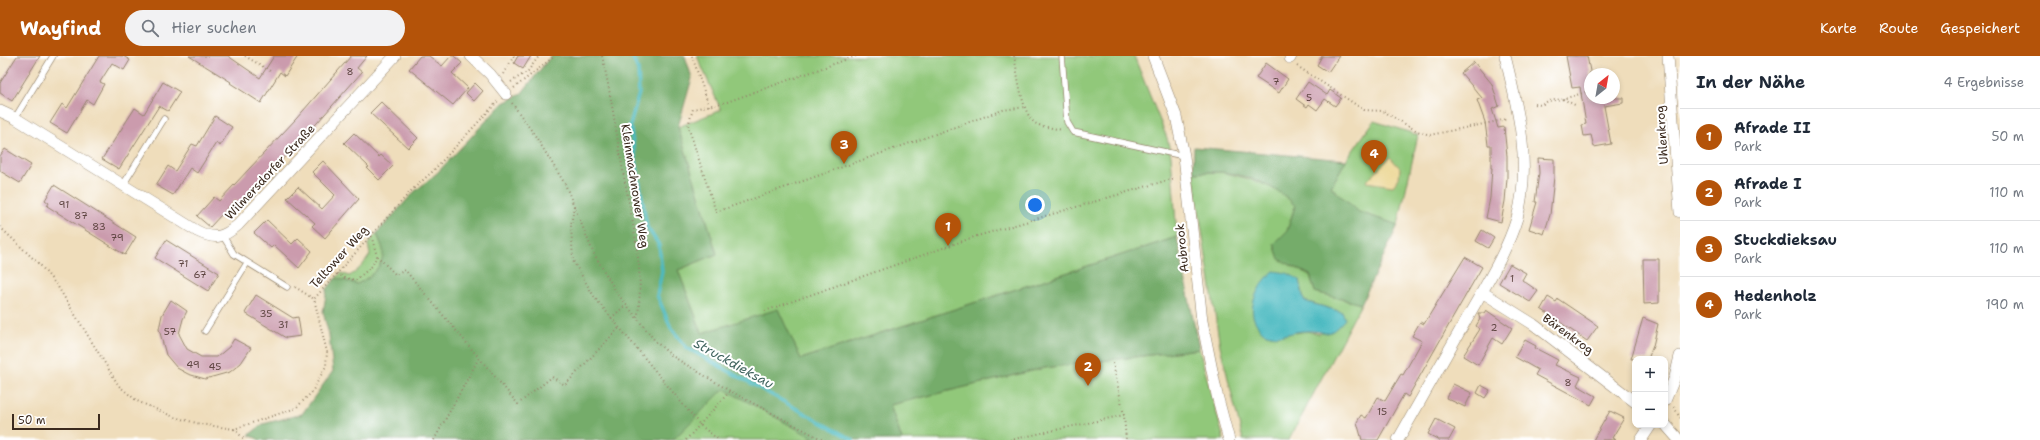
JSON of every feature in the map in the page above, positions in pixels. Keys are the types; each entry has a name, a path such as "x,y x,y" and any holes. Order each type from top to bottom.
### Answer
{"street":[{"name":"Wilmersdorfer Straße","path":"0,111 15,118 197,231 208,237 222,236 238,225 395,56"},
{"path":"471,56 495,80 506,94"},
{"name":"Aubrook","path":"1153,56 1176,116 1184,156 1203,328 1217,395 1229,440"},
{"path":"1398,440 1482,292 1508,243 1517,218 1522,171 1522,148 1519,116 1506,56"},
{"name":"Uhlenkrog","path":"1668,56 1680,212"},
{"name":"Bärenkrog","path":"1482,292 1534,324 1632,400"},
{"path":"1668,394 1675,377 1680,356"},
{"path":"1668,427 1677,437"},
{"path":"1641,440 1649,428"}],"lane":[{"path":"15,118 53,56"},
{"path":"1062,56 1067,122 1073,132 1184,156"},
{"path":"123,185 164,119"},
{"path":"222,236 234,254 288,287"},
{"path":"205,331 247,263"}],"path":[{"path":"245,56 272,72"},
{"path":"495,80 503,73 515,56"},
{"path":"519,77 528,71 539,56"},
{"name":"Teltower Weg","path":"0,227 24,247 54,282 112,375 128,394 138,401 174,417 200,424 234,429 296,408 312,392 326,366 327,352 314,299 412,190 432,172 492,105 555,56"},
{"name":"Kleinmachnower Weg","path":"602,56 611,92 632,219 638,268 640,305 637,320"},
{"path":"692,56 709,106"},
{"path":"856,56 727,102 693,109 688,126 716,212 1003,110 1025,107"},
{"path":"1014,56 1025,107 1029,117 1036,124 1073,132"},
{"path":"1290,57 1303,71 1364,110 1383,111 1417,131 1430,135 1519,116"},
{"path":"1535,104 1541,105 1548,101 1563,99 1584,93"},
{"path":"506,94 552,162 574,205 593,252 617,293 656,342 672,356 730,391 822,440"},
{"path":"1563,99 1577,106"},
{"path":"765,310 974,237 1187,174"},
{"path":"574,205 571,225 573,261 594,298 700,425 719,440"},
{"path":"371,235 377,256 396,275 405,270 518,404 552,377 565,385 619,328"},
{"path":"336,274 345,278 356,280 372,266 377,256"},
{"path":"288,287 297,288 314,299"},
{"path":"610,318 626,305"},
{"path":"434,440 479,358"},
{"path":"1113,364 1124,415 1126,440"},
{"path":"686,440 730,391"},
{"path":"1010,440 1124,415"},
{"path":"234,429 244,440"}],"green space":[{"path":"551,56 685,56 692,78 678,127 717,254 678,270 702,333 778,309 801,359 1177,237 1199,349 1044,368 890,405 902,440 817,440 724,389 673,440 260,440 249,435 263,424 302,414 333,371 329,335 323,312 327,289 336,278 357,284 374,272 380,264 383,254 377,233 414,192 437,173 503,103 521,94"},
{"path":"697,56 1134,56 1167,138 1171,155 1177,237 801,359 778,310 702,333 678,270 717,254 678,127 721,110"},
{"path":"1374,121 1418,135 1398,225 1359,212 1331,187 1346,160"},
{"path":"1194,147 1346,160 1331,187 1359,212 1398,225 1361,304 1315,292 1310,275 1279,259 1274,244 1287,231 1295,206 1289,199 1262,183 1230,173 1193,173"},
{"path":"1222,172 1262,183 1280,192 1295,206 1287,231 1274,244 1290,265 1310,275 1315,292 1361,304 1289,440 1243,440 1220,346 1193,173","holes":["1300,280 1304,301 1342,312 1320,334 1306,331 1295,333"]},
{"path":"377,233 384,254 380,264 372,274 357,284 336,278 341,273 349,276 361,267 370,255 368,244"},
{"path":"1199,349 1224,440 902,440 890,405 1044,368"},
{"path":"727,383 830,440 673,440 724,389"}],"sand":[{"path":"1390,157 1400,168 1399,178 1393,186 1366,182"}],"water":[{"path":"1274,271 1287,273 1300,280 1304,301 1342,312 1345,319 1334,330 1327,333 1300,331 1275,336 1263,333 1254,319 1252,312 1253,304 1263,282"}],"building":[{"path":"17,56 40,56 12,101 0,93 0,83"},
{"path":"99,56 123,56 130,60 124,70 112,63 100,82 104,84 93,104 87,100 67,133 50,123 62,104 67,108"},
{"path":"189,56 228,56 260,78 274,56 298,56 285,76 280,72 261,103"},
{"path":"351,56 367,56 357,68 362,72 317,123 240,204 235,200 210,227 197,216 214,197 219,201 296,119"},
{"path":"420,56 429,56 442,66 451,56 454,56 462,63 452,73 468,88 453,105 409,69"},
{"path":"518,56 531,56 523,69 514,63"},
{"path":"1322,56 1339,56 1328,72 1317,65"},
{"path":"1566,56 1587,56 1589,68 1584,68 1584,104 1617,104 1604,106 1611,144 1594,147 1591,135 1584,136 1582,125 1586,124 1580,87 1572,88"},
{"path":"1474,62 1492,84 1499,106 1492,109 1498,128 1504,127 1507,156 1507,178 1501,222 1486,218 1490,198 1492,168 1491,145 1488,145 1485,122 1477,100 1482,98 1461,73"},
{"path":"1266,63 1288,79 1279,93 1256,78"},
{"path":"163,82 180,92 168,111 159,106 119,169 102,159 135,108 144,114"},
{"path":"1308,82 1327,95 1330,90 1341,98 1335,106 1325,99 1317,110 1309,104 1307,107 1296,99"},
{"path":"475,83 483,91 474,101 466,93"},
{"path":"1620,98 1623,98 1623,103 1620,103"},
{"path":"381,102 418,138 408,148 370,113"},
{"path":"215,116 232,127 220,146 216,143 197,173 190,168 173,195 156,185 168,166 175,171 192,144 197,146"},
{"path":"354,133 379,157 381,155 393,166 379,180 367,168 369,167 344,143"},
{"path":"5,149 31,165 20,183 0,171 0,156"},
{"path":"1538,158 1554,159 1554,177 1550,215 1544,234 1529,229 1537,202 1535,202 1539,173"},
{"path":"323,161 359,199 325,238 312,226 315,223 287,198 298,187 322,209 335,195 312,172"},
{"path":"54,185 136,237 125,255 47,206 49,203 45,200"},
{"path":"267,220 292,244 298,238 312,251 299,268 274,245 271,248 254,233"},
{"path":"1482,230 1494,238 1488,248 1476,241"},
{"path":"166,240 219,273 208,291 155,258"},
{"path":"1465,257 1482,267 1408,397 1404,394 1378,440 1362,440 1357,422 1361,415 1366,418 1378,397 1385,401 1401,374 1403,375 1422,341 1412,336 1420,322 1424,324"},
{"path":"1643,259 1659,259 1659,303 1644,304"},
{"path":"1510,264 1526,273 1522,280 1538,291 1530,302 1499,283"},
{"path":"256,295 293,318 298,317 301,336 286,338 245,313"},
{"path":"1548,297 1556,302 1558,299 1598,326 1587,341 1541,309"},
{"path":"171,300 187,311 179,334 187,349 201,357 217,357 229,347 234,339 251,348 241,363 230,372 205,379 188,374 177,368 166,355 159,329 162,315"},
{"path":"1486,310 1512,328 1502,344 1493,338 1478,365 1463,356 1480,329 1476,326 1480,319 1478,313 1484,313"},
{"path":"1643,318 1658,324 1649,356 1632,356 1631,359"},
{"path":"1525,340 1536,346 1535,348 1558,360 1555,365 1581,377 1577,385 1596,396 1591,405 1535,375 1538,370 1515,357"},
{"path":"1453,384 1472,393 1465,407 1446,398"},
{"path":"1481,385 1490,390 1485,398 1477,393"},
{"path":"1610,411 1624,418 1612,438 1616,440 1593,440"},
{"path":"1436,419 1455,429 1449,440 1439,440 1428,434"}],"waterway":[{"name":"Struckdieksau","path":"632,56 638,70 639,93 630,125 647,227 659,245 662,271 657,295 671,328 687,348 853,440"}],"place":[{"name":"Stuckdieksau","path":"844,164"},
{"name":"Hedenholz","path":"1374,173"},
{"name":"Afrade II","path":"948,246"},
{"name":"Afrade I","path":"1088,386"}]}
